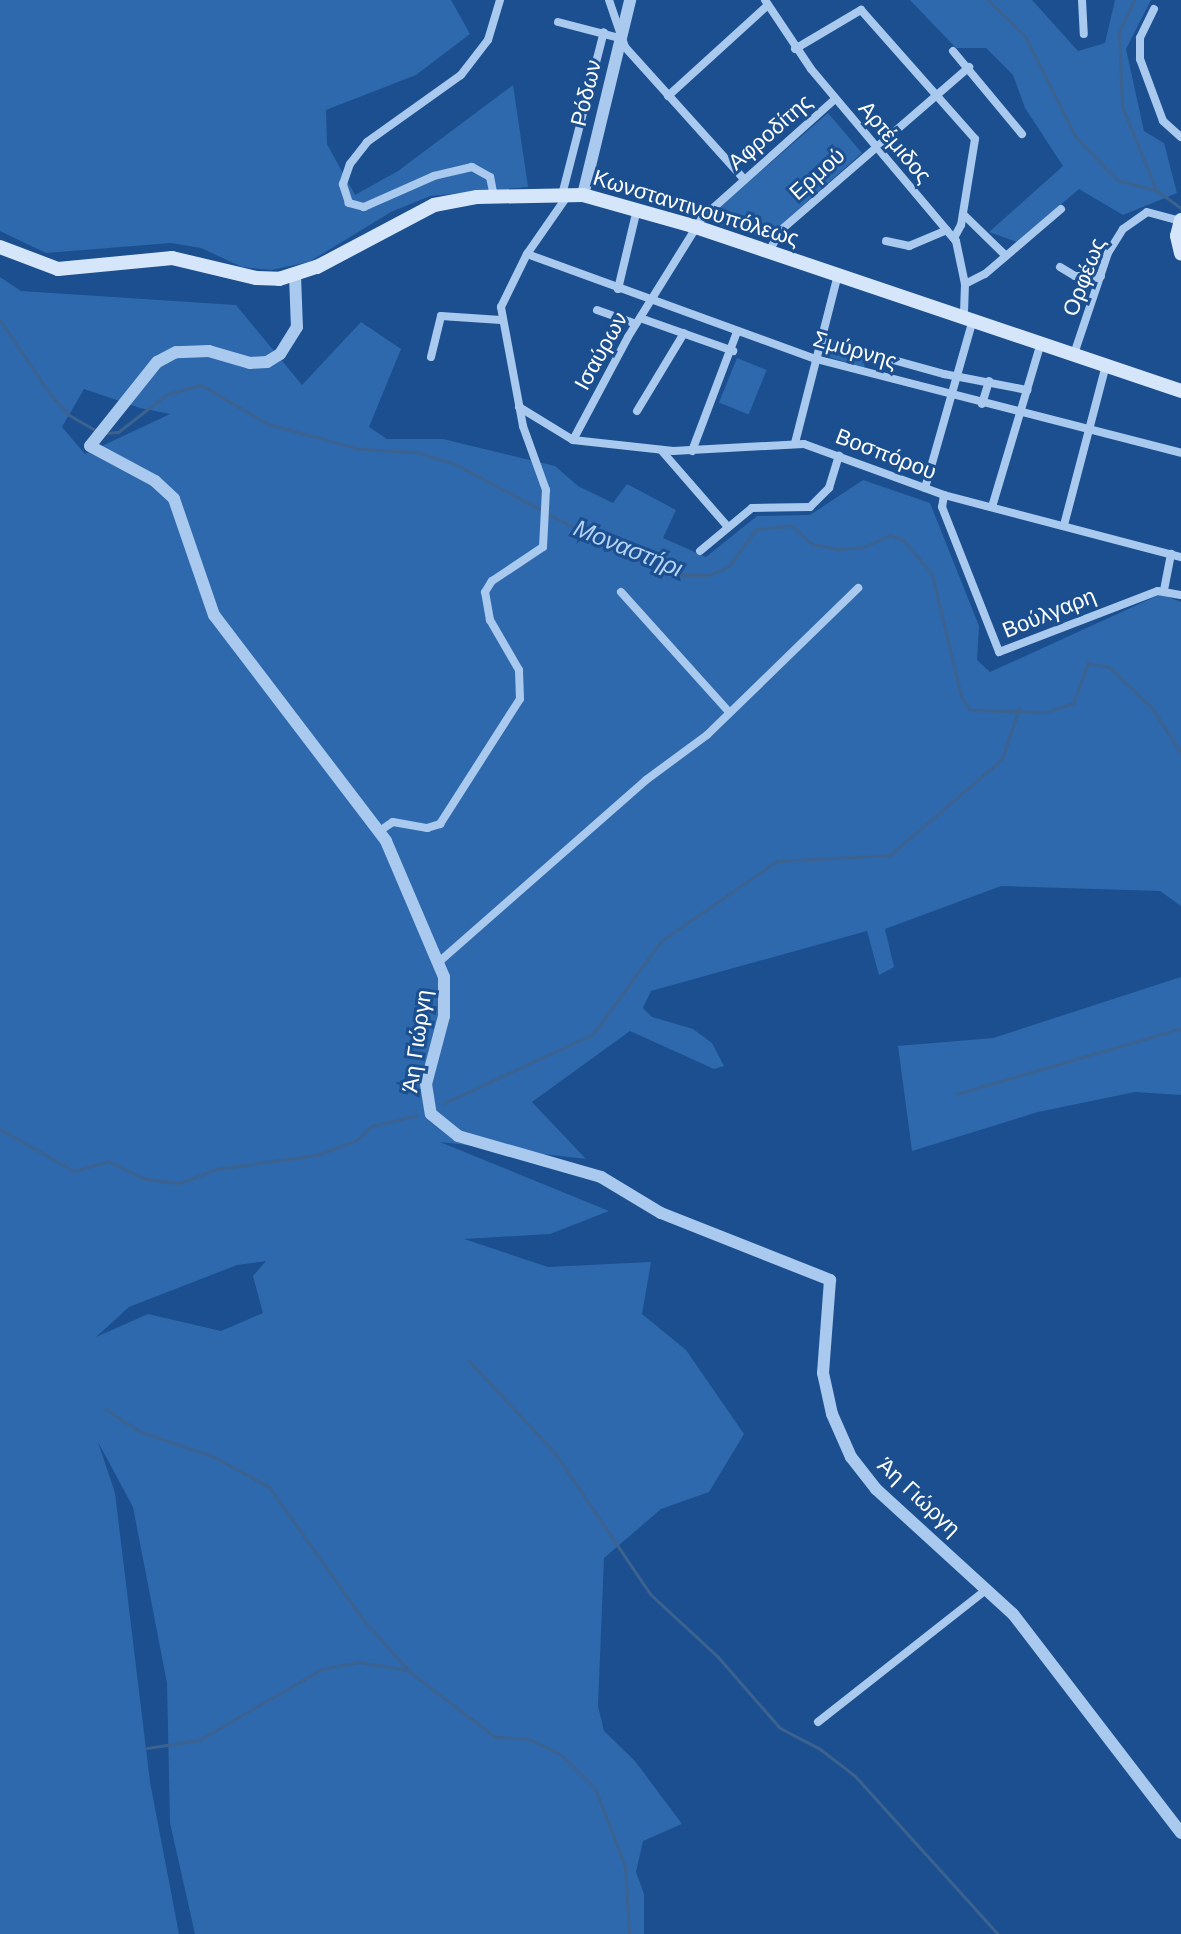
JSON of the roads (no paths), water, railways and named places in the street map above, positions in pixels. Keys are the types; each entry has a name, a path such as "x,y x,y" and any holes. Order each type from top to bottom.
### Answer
{"main road":[{"name":"Κωνσταντινουπόλεως","path":"6,250 65,270 172,258 256,278 295,276 418,210 494,197 571,195 637,208 1181,391"},
{"path":"1181,220 1177,236 1181,254"}],"street":[{"path":"494,197 490,177 472,167 434,176 364,207 349,203 343,184 352,159 367,142 461,75 488,40 500,0"},
{"path":"609,0 619,38 744,179"},
{"name":"Ρόδων","path":"571,195 630,0"},
{"path":"1082,0 1084,34"},
{"path":"668,96 766,3"},
{"name":"Αρτέμιδος","path":"766,3 795,49 954,238 965,284 969,319 925,488"},
{"path":"1154,9 1140,38 1140,59 1163,121 1181,137"},
{"path":"795,49 861,10 976,142 963,214 954,238"},
{"path":"558,22 619,38"},
{"path":"381,830 393,822 427,828 440,824 520,699 519,670 484,600 488,585 540,551 545,541 546,483 519,407 501,320 502,304 527,254 571,195 604,32"},
{"path":"953,51 1022,134"},
{"name":"Ερμού","path":"769,251 781,230 969,67"},
{"name":"Αφροδίτης","path":"696,227 744,179 835,99"},
{"name":"Ισαύρων","path":"618,289 637,208"},
{"path":"965,284 1006,256 1061,209"},
{"name":"Ορφέως","path":"1074,354 1115,242 1139,216 1152,212 1181,220"},
{"path":"963,214 1006,256"},
{"name":"Ισαύρων","path":"573,440 638,321 696,227"},
{"path":"886,241 909,246 947,230"},
{"name":"Σμύρνης","path":"527,254 651,302 816,359 1181,453"},
{"path":"1060,267 1075,276 1101,276"},
{"path":"795,443 838,274"},
{"name":"Άη Γιώργη","path":"295,276 297,327 280,354 250,363 209,351 176,352 157,362 90,446 155,481 174,499 209,604 223,629 381,830 440,961 445,1004 426,1093 436,1121 458,1136 601,1177 661,1213 830,1280 823,1373 832,1414 851,1457 876,1489 988,1588 1077,1691 1181,1833"},
{"path":"597,310 684,333 733,351"},
{"path":"431,357 441,316 501,320"},
{"path":"692,451 733,351 737,332"},
{"path":"637,411 684,333"},
{"path":"821,340 910,365 1027,390"},
{"path":"992,507 1041,343"},
{"path":"868,373 872,354"},
{"path":"905,384 910,365"},
{"path":"1064,525 1106,365"},
{"path":"982,404 989,381"},
{"path":"519,407 573,440"},
{"name":"Βοσπόρου","path":"573,440 692,451 795,443 839,455 944,495 1176,555"},
{"path":"661,450 728,527"},
{"path":"700,551 759,506 810,507 829,488 839,455"},
{"name":"Βούλγαρη","path":"944,495 942,507 999,652 1164,590"},
{"path":"1176,555 1164,590 1181,595"},
{"path":"440,961 729,712 858,588"},
{"path":"621,592 729,712"},
{"path":"818,1722 988,1588"}],"waterway":[{"path":"988,0 1025,36 1075,136 1117,180 1156,190"},
{"path":"1134,0 1119,32 1122,106 1156,190 1181,208"},
{"name":"Μοναστήρι","path":"0,320 50,394 69,415 95,430"},
{"name":"Μοναστήρι","path":"106,433 118,432 167,394 201,385 268,424 360,449 416,452 455,464 541,510"},
{"name":"Μοναστήρι","path":"548,514 638,560 683,575 709,575 729,566 756,529 792,526 812,544 838,549 864,547 890,535 903,540 932,574 961,697 970,710 1047,712 1073,703 1088,663 1109,667 1152,708 1181,753"},
{"path":"444,1103 593,1034 661,941 777,861 890,855 1002,759 1019,708"},
{"path":"956,1094 1181,1028"},
{"path":"0,1129 74,1171 108,1161 145,1179 180,1183 216,1169 317,1155 357,1140 372,1126 417,1115"},
{"path":"469,1361 555,1453 650,1594 718,1657 780,1728 820,1749 855,1776 998,1934"},
{"path":"105,1409 139,1431 214,1457 269,1487 365,1622 411,1673 495,1737 529,1739 560,1754 595,1788 625,1866 629,1934"},
{"path":"147,1748 199,1740 322,1669 359,1662 407,1670"}]}
